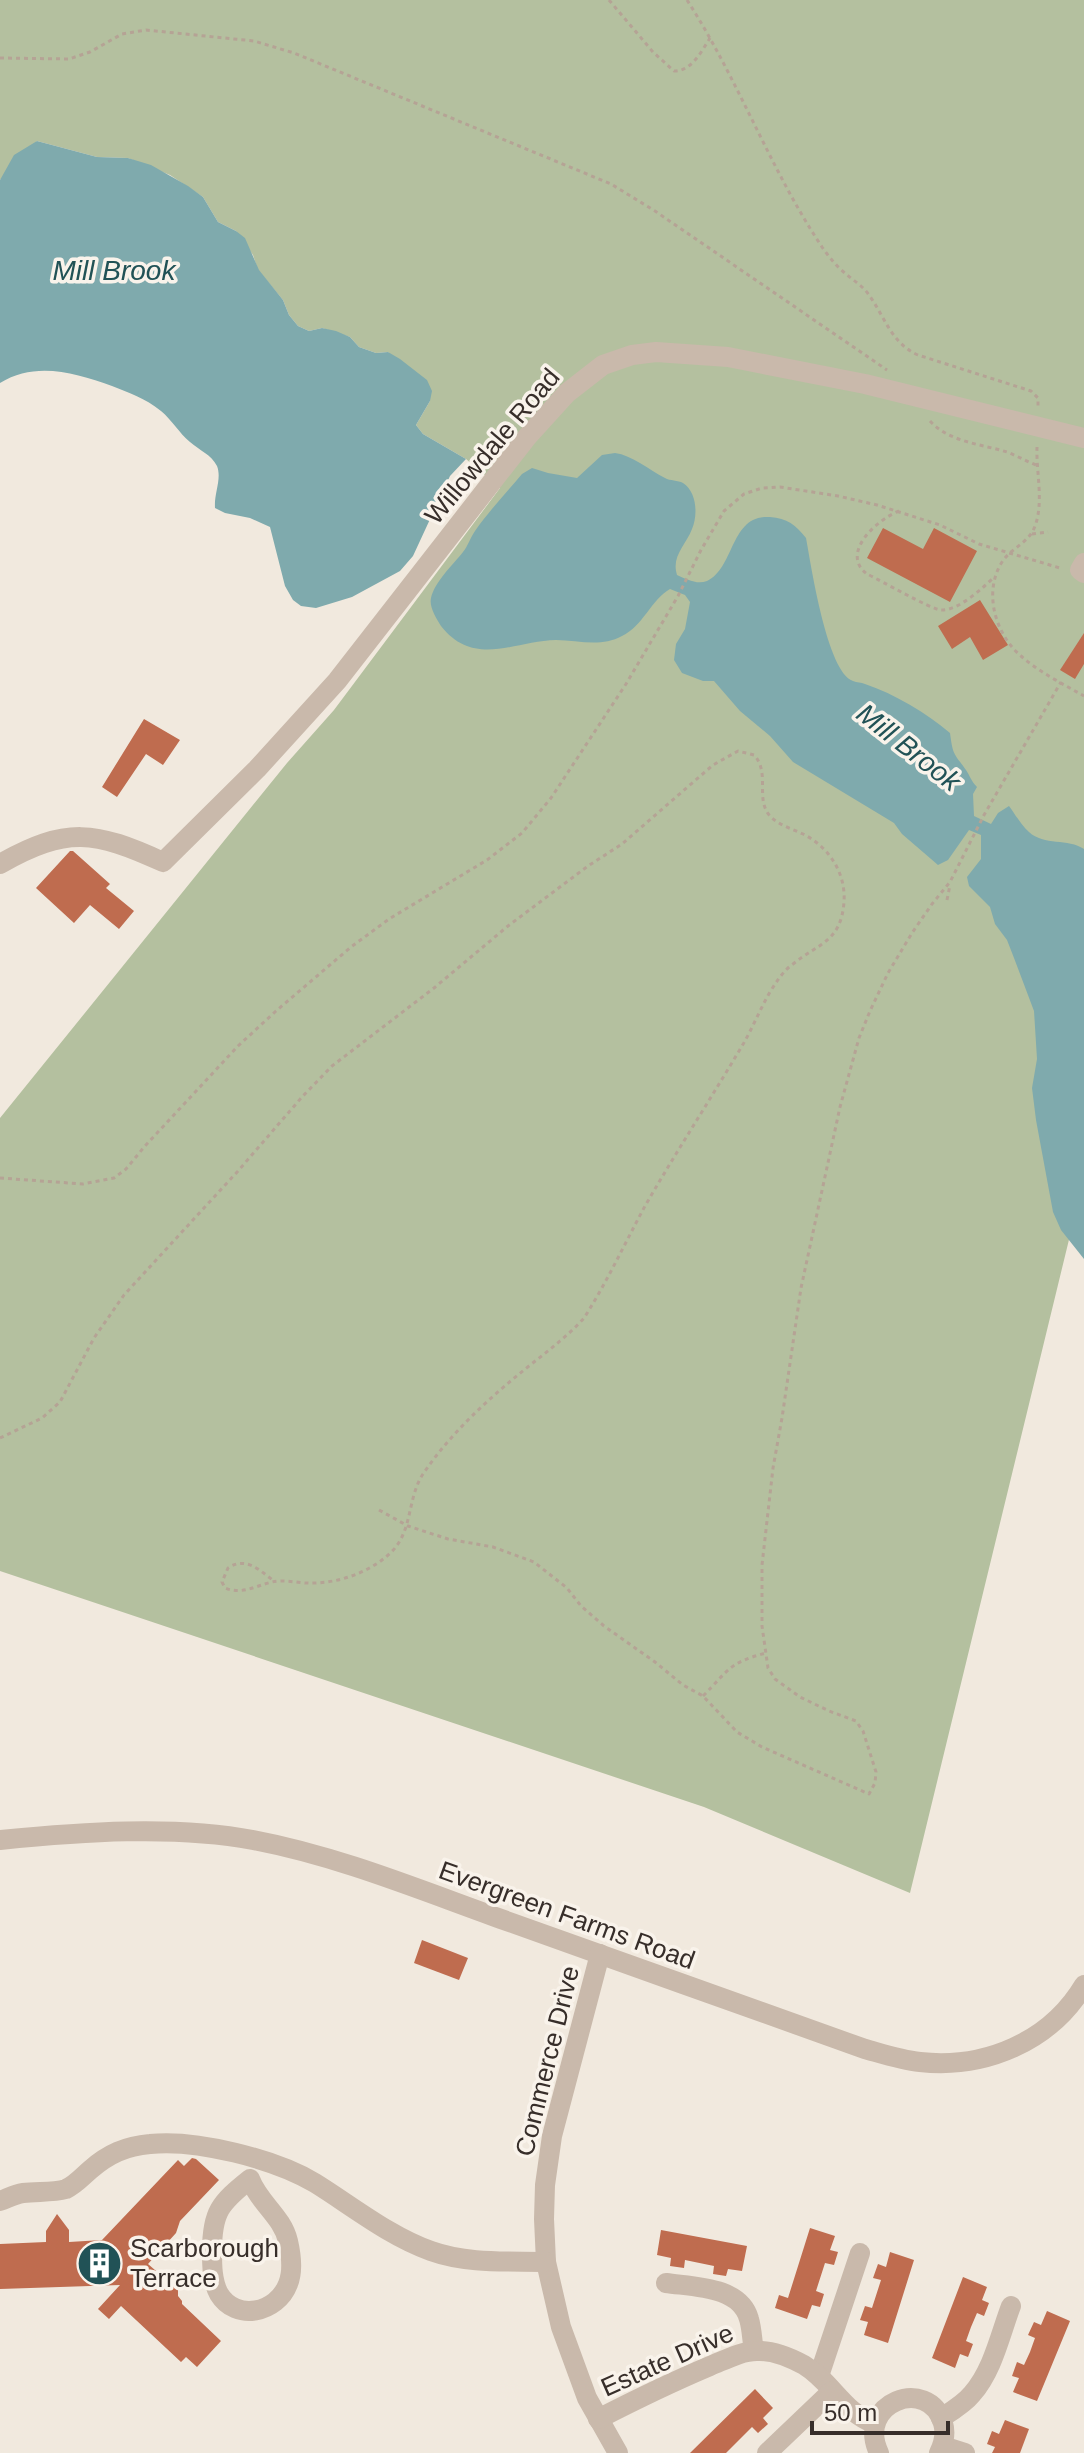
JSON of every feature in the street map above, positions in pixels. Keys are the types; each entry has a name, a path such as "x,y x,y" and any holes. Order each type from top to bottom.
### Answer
{"street":[{"name":"Willowdale Road","path":"0,864 18,854 73,835 106,840 163,862 257,769 337,681 527,437 567,393 603,365 632,355 674,351 728,357 912,395 1084,438"},
{"name":"Evergreen Farms Road","path":"0,1840 150,1832 198,1833 254,1840 353,1866 865,2049 896,2058 937,2064 985,2058 1027,2042 1055,2022 1084,1985"},
{"name":"Commerce Drive","path":"600,1954 552,2136 545,2197 546,2262 561,2327 587,2398 618,2453"},
{"path":"0,2201 25,2193 66,2189 115,2152 166,2143 185,2145 255,2158 299,2174 397,2234 434,2252 483,2261 546,2262"},
{"path":"250,2179 258,2197 281,2222 290,2250 291,2274 288,2284 277,2301 259,2311 238,2309 223,2299 216,2287 212,2267 215,2216 225,2200 250,2179 255,2158"},
{"path":"767,2453 825,2384 860,2253"},
{"path":"666,2283 712,2290 736,2300 749,2318 754,2351"},
{"path":"941,2418 970,2396 980,2383 1011,2306"},
{"name":"Estate Drive","path":"598,2419 653,2390 738,2355 769,2351 805,2366 851,2412 875,2424"},
{"path":"879,2453 875,2443 875,2424 886,2406 906,2398 927,2403 935,2409 944,2427 941,2449 965,2453"}],"path":[{"path":"609,0 653,52 674,71 682,71 691,65 710,38"},
{"path":"687,0 822,246 839,268 865,290 896,339 905,349 918,355 1031,391 1038,398 1036,465 1039,508 1032,534 1003,560 995,576 992,593 995,614 1020,656 1084,696"},
{"path":"0,58 69,59 90,52 122,34 146,30 254,41 294,53 611,184 875,360 912,395 932,424 944,433 1012,454 1036,465"},
{"path":"0,1178 83,1184 114,1178 126,1169 238,1046 351,947 389,919 513,841 551,798 626,684 724,511 739,497 753,490 771,487 850,498 940,525 979,544 1064,569 1083,568"},
{"path":"899,511 880,520 864,540 857,558 860,568 867,574 932,607 945,610 966,600 995,576"},
{"path":"1032,534 1048,532"},
{"path":"379,1510 408,1526 448,1539 502,1549 534,1562 567,1588 581,1606 604,1626 683,1685 703,1696 725,1722 745,1738 869,1794 876,1772 863,1731 856,1721 819,1707 775,1679 768,1668 762,1626 762,1565 773,1468 801,1288 840,1107 859,1038 888,973 932,904 950,882 984,815 1061,682"},
{"path":"0,1438 42,1418 60,1402 94,1338 124,1295 332,1066 434,988 508,926 622,844 713,765 732,753 749,753 758,759 761,766 762,797 768,814 778,823 818,843 838,870 844,898 838,927 826,943 788,968 769,993 584,1318 571,1333 484,1405 441,1450 419,1482 408,1526 397,1545 385,1558 345,1579 321,1583 274,1581 238,1591 225,1588 222,1582 228,1568 241,1562 253,1566 274,1581"},
{"path":"947,900 950,882"},
{"path":"703,1696 738,1661 766,1653"}],"green space":[{"path":"0,0 1084,0 1084,1178 910,1893 704,1807 0,1571 0,1118 287,763 334,710 500,488 466,459 423,434 416,425 430,401 388,352 376,353 359,347 350,337 322,328 309,331 298,326 283,300 258,270 253,255 236,231 218,222 203,197 170,175 128,158 97,157 37,141 0,180"}],"water":[{"name":"Mill Brook","path":"37,141 97,157 128,158 151,165 188,186 203,197 218,222 245,238 259,270 283,300 298,326 309,331 322,328 336,331 350,337 359,347 376,353 388,352 427,380 432,391 430,401 416,425 423,434 466,459 450,476 413,556 400,571 352,597 316,608 301,606 293,600 285,586 270,527 215,508 219,476 217,466 155,406 112,386 56,371 27,372 0,383 0,180 14,155"},
{"name":"Mill Brook","path":"615,453 667,479 683,483 691,492 695,504 694,523 676,562 677,575 688,580 703,582 716,574 740,533 757,518 776,518 795,526 806,538 828,639 844,673 853,681 888,693 910,705 950,733 955,754 977,787 973,794 974,816 991,824 998,813 1009,806 1023,826 1035,836 1084,849 1084,1259 1061,1230 1053,1212 1032,1088 1037,1059 1034,1011 1007,940 995,924 990,907 969,886 967,877 981,859 981,835 969,830 948,860 938,865 902,834 894,823 793,762 714,681 703,681 682,673 674,660 690,602 685,595 670,589 629,632 606,642 556,640 481,649 454,639 437,620 431,601 436,585 465,550 480,524 522,474 532,468 577,478 602,455"}],"building":[{"path":"883,528 923,549 934,528 977,551 950,602 867,558"},
{"path":"980,600 1008,645 983,660 970,637 952,649 938,626"},
{"path":"1084,633 1084,664 1075,679 1060,670"},
{"path":"144,719 180,740 163,765 146,754 117,797 102,787"},
{"path":"70,851 110,884 106,888 134,911 119,929 90,905 74,923 36,888"},
{"path":"422,1940 468,1958 459,1980 414,1963"},
{"name":"Scarborough Terrace","path":"192,2158 219,2180 180,2221 176,2233 148,2264 178,2290 182,2304 221,2341 197,2367 186,2357 181,2362 121,2306 109,2319 98,2309 120,2285 0,2289 0,2244 46,2242 46,2231 57,2214 69,2230 69,2242 102,2240 178,2160 184,2166"},
{"path":"810,2228 835,2236 830,2250 838,2252 834,2265 825,2263 816,2291 824,2294 820,2307 812,2305 807,2319 775,2308 779,2295 788,2298"},
{"path":"661,2230 747,2246 742,2271 728,2269 726,2276 713,2274 714,2266 685,2260 684,2268 670,2266 671,2258 657,2255"},
{"path":"890,2252 914,2260 888,2343 864,2335 868,2322 860,2320 865,2306 872,2308 881,2280 873,2278 878,2264 886,2267"},
{"path":"963,2277 987,2287 982,2300 989,2303 984,2316 977,2313 971,2327 966,2341 973,2344 968,2357 960,2354 955,2368 932,2358"},
{"path":"1047,2311 1070,2321 1037,2401 1013,2392 1019,2378 1012,2376 1017,2362 1024,2365 1030,2352 1035,2338 1028,2335 1034,2322 1041,2325"},
{"path":"755,2389 773,2408 763,2418 768,2424 758,2433 752,2427 726,2453 690,2453"},
{"path":"1005,2420 1029,2429 1020,2453 992,2453 995,2447 987,2444 992,2431 999,2434"}],"place":[{"name":"Scarborough Terrace","path":"99,2263"}]}
